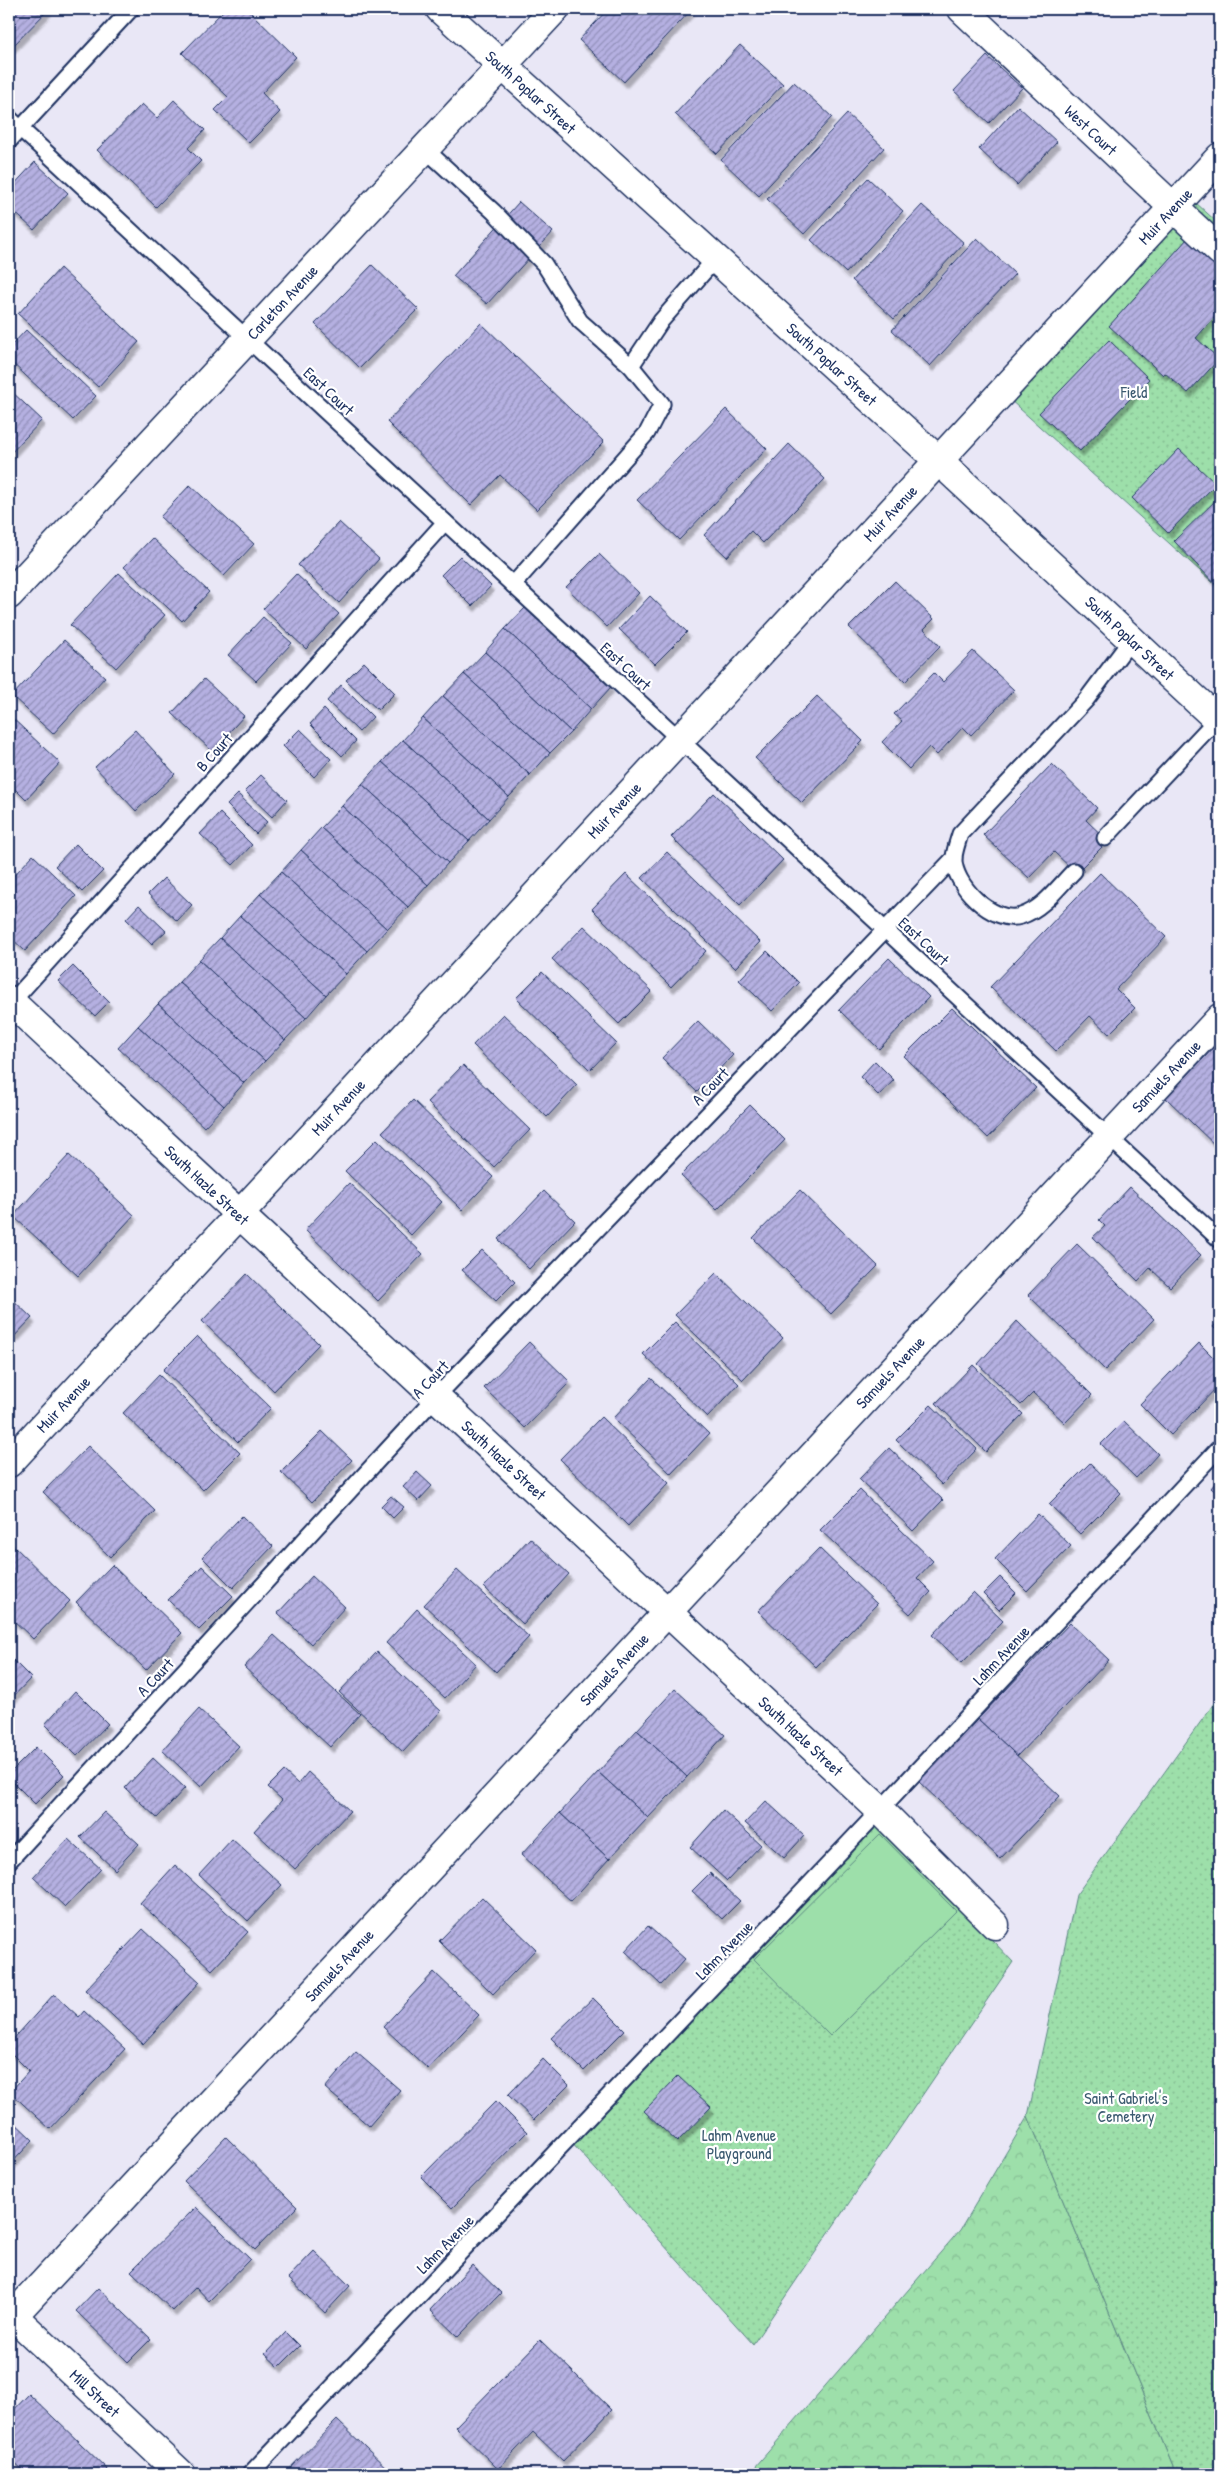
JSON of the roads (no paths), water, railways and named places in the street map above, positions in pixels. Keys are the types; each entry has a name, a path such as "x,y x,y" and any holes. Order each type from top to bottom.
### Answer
{"street":[{"name":"South Poplar Street","path":"440,9 938,460 1219,721"},
{"name":"Carleton Avenue","path":"9,595 555,9"},
{"name":"West Court","path":"962,9 1220,251"},
{"name":"Muir Avenue","path":"9,1463 1220,157"},
{"name":"South Hazle Street","path":"10,1002 880,1810 995,1925"},
{"name":"Samuels Avenue","path":"10,2316 1220,1018"},
{"name":"Mill Street","path":"10,2316 181,2474"}],"lane":[{"path":"9,141 131,9"},
{"name":"East Court","path":"9,118 1220,1240"},
{"path":"425,148 494,212 544,264 580,321 631,366 662,404 647,433 513,585"},
{"path":"631,366 661,321 716,258"},
{"name":"B Court","path":"10,1002 446,522"},
{"path":"1074,871 1039,907 1020,917 1002,916 984,908 959,879 954,858 960,834 1086,700 1131,640"},
{"path":"1104,838 1219,721"},
{"name":"A Court","path":"9,1861 436,1397 954,858"},
{"name":"Lahm Avenue","path":"250,2474 880,1810 1220,1448"}],"park label":[{"name":"Field","path":"1134,392"},
{"name":"Saint Gabriel's Cemetery","path":"1126,2107"},
{"name":"Lahm Avenue Playground","path":"739,2144"}]}
